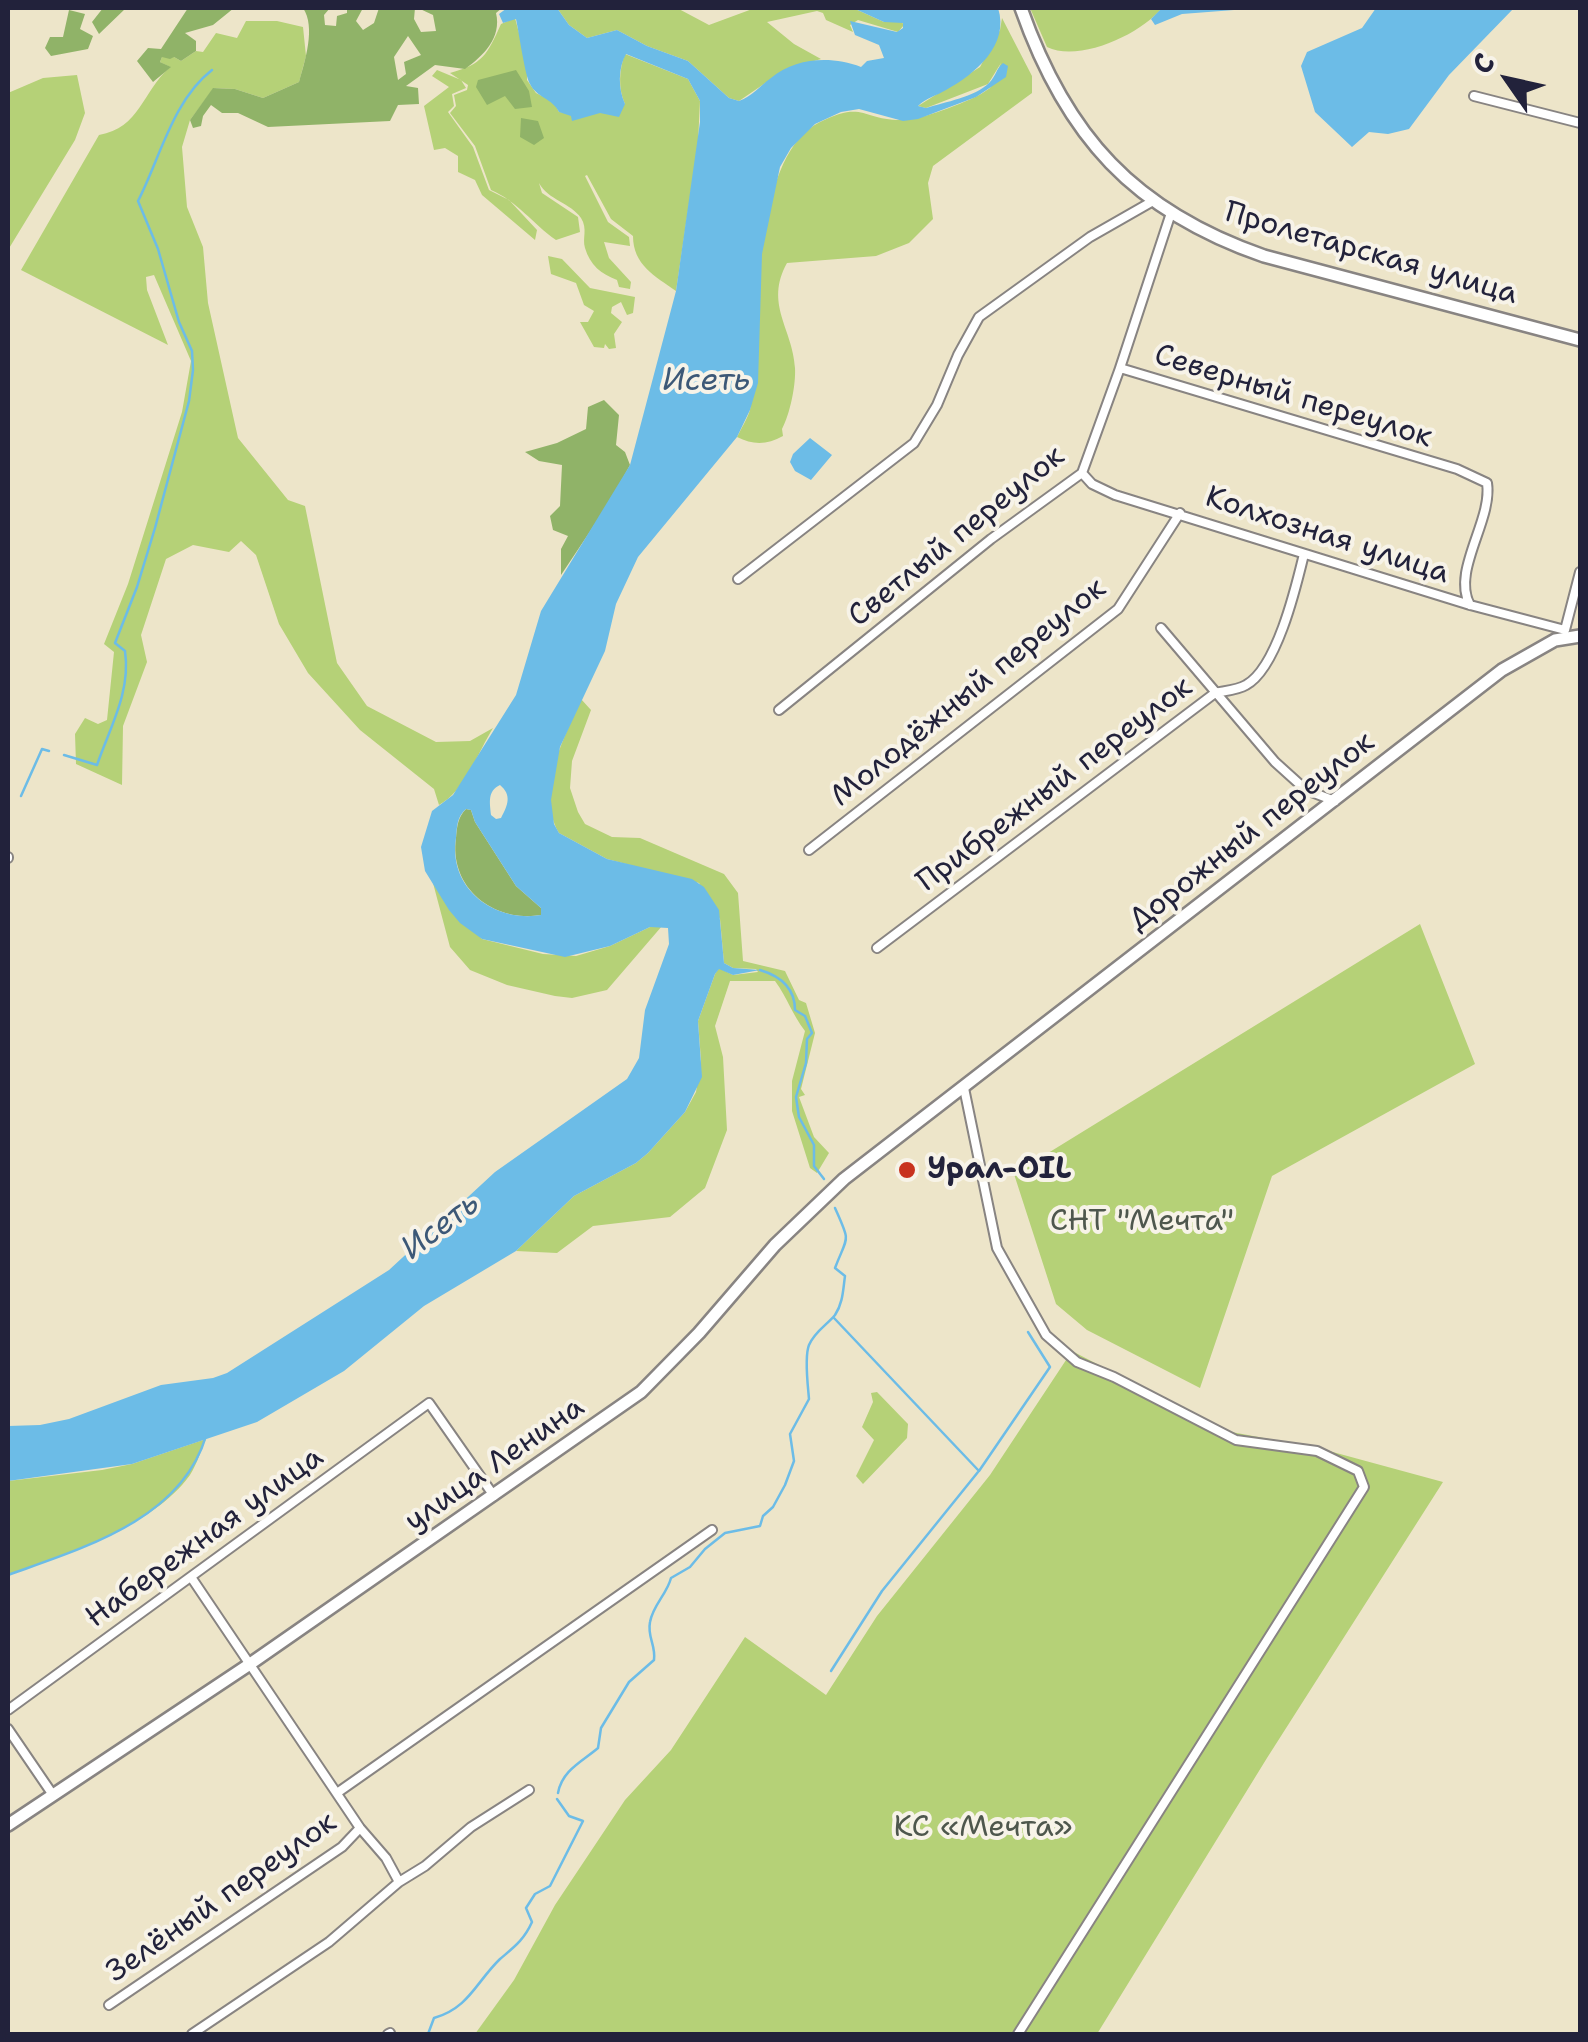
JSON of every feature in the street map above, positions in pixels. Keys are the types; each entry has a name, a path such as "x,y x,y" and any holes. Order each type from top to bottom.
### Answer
{"main road":[{"name":"Пролетарская улица","path":"1021,8 1038,57 1079,126 1098,151 1170,213 1228,243 1264,256 1580,340"},
{"name":"Дорожный переулок","path":"964,1088 1502,670 1532,650 1571,634"},
{"name":"улица Ленина","path":"8,1825 250,1664 641,1392 825,1195 964,1088"}],"street":[{"path":"1474,96 1580,124"},
{"path":"738,579 914,443 980,317 1090,237 1153,201"},
{"name":"Северный переулок","path":"1170,213 1120,368 1487,482 1489,497 1466,578 1464,595 1470,605"},
{"name":"Светлый переулок","path":"779,710 990,539 1082,473 1120,368"},
{"name":"Колхозная улица","path":"1082,473 1092,484 1115,494 1571,634"},
{"name":"Молодёжный переулок","path":"808,850 1118,609 1180,513"},
{"name":"Прибрежный переулок","path":"878,948 1215,693 1247,685 1263,666 1286,617 1304,554"},
{"path":"1571,634 1580,572"},
{"path":"1162,628 1275,762 1306,790 1335,801"},
{"path":"964,1088 997,1248 1055,1345 1076,1362 1114,1377 1236,1440 1317,1451 1358,1471 1364,1488 1018,2034"},
{"name":"Набережная улица","path":"8,1710 429,1403 494,1497"},
{"path":"337,1793 712,1530"},
{"path":"191,1577 399,1882"},
{"path":"8,1729 54,1797"},
{"path":"192,2034 329,1942 471,1827 529,1790"},
{"name":"Зелёный переулок","path":"109,2005 342,1847 360,1828"}],"green space":[{"path":"103,8 126,8 99,34 92,22"},
{"path":"188,8 234,8 213,25 185,33 196,41 196,51 181,61 162,57 160,62 171,67 153,82 137,61 148,48 161,49"},
{"path":"303,8 330,8 324,15 325,25 336,26 337,16 347,13 347,8 363,8 356,21 363,30 374,23 379,8 415,8 414,19 421,32 436,31 433,15 418,8 502,8 496,13 496,30 490,46 465,69 435,65 406,86 418,88 419,104 398,105 390,121 268,127 238,113 222,113 211,105 201,126 193,128 190,120 213,88 235,89 263,98 299,82 308,44","holes":["408,36 421,55 404,62 406,74 398,80 394,57"]},
{"path":"557,8 677,8 709,25 755,8 853,8 884,22 901,21 904,25 898,32 858,20 850,25 853,32 826,20 817,11 767,22 821,59 786,69 739,101 729,98 688,61 617,30 587,38 569,25"},
{"path":"1030,8 1162,8 1140,27 1109,43 1092,49 1060,51 1047,47"},
{"path":"69,10 85,14 80,29 93,36 88,49 51,56 45,48 50,37 63,37"},
{"path":"515,18 527,63 527,80 536,93 554,102 559,112 586,115 625,104 620,79 625,54 688,79 700,101 698,143 676,291 641,262 633,236 611,219 587,175 608,222 629,237 630,246 604,242 609,258 631,282 630,289 619,287 617,280 593,264 585,248 581,218 539,183 542,193 578,217 580,232 556,240 509,200 491,190 475,146 450,113 456,106 454,95 467,90 468,85 450,73 477,62 501,24"},
{"path":"1002,18 1032,76 1032,93 933,166 928,183 933,219 909,243 876,256 787,263 778,291 795,375 783,436 760,443 737,437 751,404 764,231 783,164 799,139 834,116 855,112 909,120 941,111 990,88 1001,63 988,84 926,108 918,106 980,67 1000,30"},
{"path":"246,21 277,21 303,27 306,56 299,82 263,98 235,89 214,88 190,120 182,147 187,207 203,247 208,303 238,438 288,500 305,506 337,663 367,706 436,742 470,741 493,728 464,781 439,805 434,789 360,730 308,673 279,624 256,555 241,541 229,552 193,545 166,559 141,635 147,662 123,726 122,785 76,764 75,734 85,718 98,724 107,720 114,652 104,644 128,584 182,412 191,361 154,275 146,277 147,290 168,345 21,270 99,135 113,131 132,117 170,67 160,62 162,57 181,61 196,51 203,52 216,33 237,38"},
{"path":"437,70 461,80 466,88 452,94 454,106 448,112 473,147 489,190 509,200 537,230 535,240 482,195 475,180 458,172 458,156 445,148 434,150 424,106 449,87 432,76"},
{"path":"516,70 529,91 532,107 515,109 505,96 487,105 476,87 478,80"},
{"path":"77,75 85,113 75,140 8,250 8,93 43,78"},
{"path":"521,118 538,121 544,138 534,145 520,137"},
{"path":"548,256 562,259 590,288 635,297 633,313 627,315 621,302 612,307 611,313 622,322 614,334 616,348 609,349 605,344 604,348 594,347 580,322 588,322 594,311 584,305 576,283 551,274"},
{"path":"604,400 619,415 616,445 625,452 630,465 561,575 561,549 568,536 553,530 550,516 560,506 562,465 539,461 525,452 586,429 588,407"},
{"path":"581,699 591,710 572,761 570,788 578,812 585,824 612,837 640,838 724,874 738,893 743,961 785,971 799,1000 806,1003 815,1033 801,1089 805,1095 799,1097 814,1137 829,1153 817,1173 810,1168 792,1111 792,1081 805,1031 775,981 730,981 715,1026 723,1057 727,1130 705,1188 670,1217 593,1226 557,1253 516,1251 574,1196 636,1163 685,1112 696,1092 701,1060 698,1021 715,974 719,968 733,975 758,972 724,963 720,919 699,883 607,859 559,833 552,817 551,782 560,748"},
{"path":"466,809 471,810 516,886 541,908 541,915 507,913 478,898 467,886 456,856 457,826"},
{"path":"433,883 482,939 543,954 576,956 610,946 650,927 662,926 607,990 572,998 555,996 507,985 470,970 450,947"},
{"name":"СНТ \"Мечта\"","path":"1420,924 1475,1064 1272,1176 1200,1388 1087,1330 1056,1304 1014,1174"},
{"name":"КС «Мечта»","path":"1072,1351 1226,1431 1318,1448 1443,1482 1097,2034 475,2034 514,1980 555,1905 625,1800 671,1750 745,1637 826,1695 877,1616 990,1475"},
{"path":"877,1392 908,1424 907,1438 863,1484 856,1476 874,1440 862,1427 873,1402 871,1393"},
{"path":"206,1439 190,1475 154,1510 107,1537 8,1575 8,1481 132,1464"}],"water":[{"name":"Исеть","path":"507,8 557,8 569,25 587,38 617,30 688,61 729,98 739,101 781,71 803,62 827,60 861,67 867,61 884,58 879,45 855,35 850,21 897,32 903,23 884,22 853,8 998,8 999,34 987,57 968,76 918,106 926,108 976,92 989,83 1003,63 1008,66 1006,77 976,97 918,119 903,121 859,109 841,112 815,124 791,148 780,167 762,254 758,383 750,410 737,437 638,557 616,604 605,651 560,747 551,800 559,833 607,859 692,879 704,887 719,910 724,963 733,968 760,970 733,975 719,969 715,974 698,1021 702,1077 685,1112 648,1153 574,1196 516,1251 424,1306 344,1371 257,1422 132,1464 8,1481 8,1426 69,1419 161,1385 227,1373 389,1270 495,1172 627,1079 639,1058 645,1010 669,944 668,928 650,927 610,946 565,957 482,939 449,910 425,871 421,847 432,811 453,795 516,695 541,611 630,465 676,291 700,122 700,101 688,79 626,54 620,79 625,104 619,117 600,113 572,121 571,116 559,112 533,89 516,19 503,23 499,14","holes":["500,785 508,800 501,818 496,819 491,815 490,798","466,809 471,810 516,886 541,908 541,915 524,916 491,907 467,886 455,856 458,822"]},
{"path":"1162,8 1260,8 1182,14 1155,25 1151,19"},
{"path":"1376,8 1514,8 1449,75 1409,129 1388,134 1369,132 1352,147 1315,112 1301,66 1307,52 1362,28"},
{"path":"810,438 832,455 811,480 795,471 790,462"}],"waterway":[{"path":"64,755 97,765 118,709 126,666 125,651 115,643 137,587 189,401 192,351 138,201 177,113 212,70"},
{"path":"21,796 42,749 49,751"},
{"path":"760,970 785,984 795,1010 805,1016 812,1033 807,1039 806,1063 796,1097 799,1117 814,1145 814,1166 824,1179"},
{"path":"558,1793 568,1772 598,1748 601,1728 629,1682 654,1660 650,1622 671,1578 690,1567 725,1533 760,1526 785,1485 794,1461 790,1434 809,1399 809,1345 835,1315 842,1296 845,1276 835,1268 846,1239 835,1208"},
{"path":"834,1318 979,1471 1050,1367 1028,1332"},
{"path":"8,1575 97,1541 152,1510 193,1465 206,1436"},
{"path":"831,1671 882,1591 978,1472"},
{"path":"428,2034 434,2018 464,2001 529,1928 532,1922 526,1908 535,1894 550,1886 583,1821 569,1816 557,1799"}],"place":[{"name":"Урал-OIL","path":"907,1170"}]}
